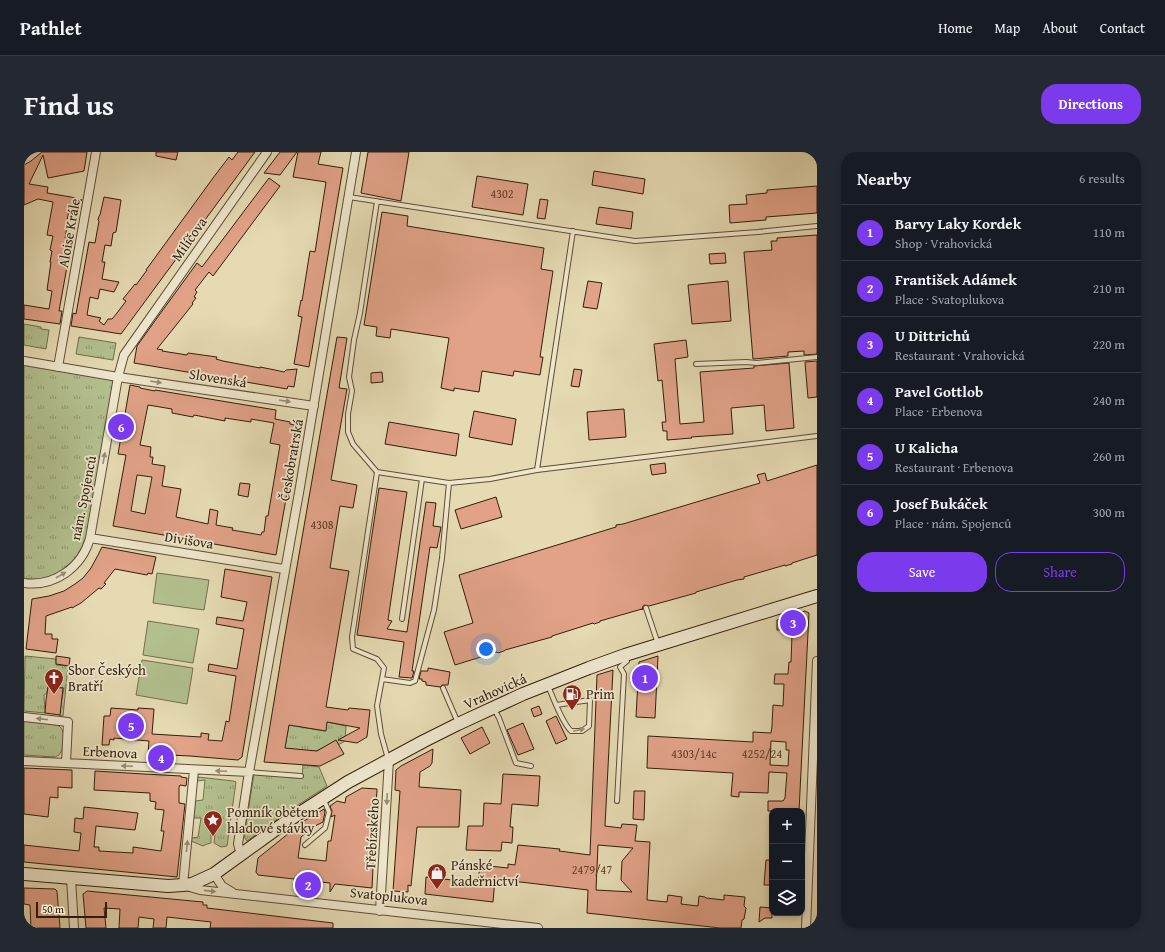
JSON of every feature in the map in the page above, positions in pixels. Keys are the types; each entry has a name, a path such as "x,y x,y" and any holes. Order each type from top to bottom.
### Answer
{"street":[{"name":"Aloise Krále","path":"58,367 96,152"},
{"name":"Milíčova","path":"132,342 267,152"},
{"name":"Českobratrská","path":"241,855 238,844 249,772 314,406 356,152"},
{"name":"nám. Spojenců","path":"24,583 32,584 47,582 59,577 77,564 83,555 90,538 122,359 132,342"},
{"path":"24,361 118,377"},
{"name":"Slovenská","path":"118,377 314,406"},
{"name":"Divišova","path":"90,538 284,569"},
{"name":"Vrahovická","path":"214,874 286,822 348,782 493,707 547,684 625,655 817,596"},
{"path":"806,928 814,787 817,661"},
{"path":"24,717 69,719 66,763"},
{"name":"Třebízského","path":"380,911 389,760"},
{"name":"Erbenova","path":"24,761 249,772"},
{"path":"183,885 194,770"},
{"name":"Svatoplukova","path":"24,874 168,886 192,884 214,874 222,886 236,894"},
{"path":"71,878 74,928"},
{"name":"Svatoplukova","path":"183,885 200,890 538,928"}],"lane":[{"path":"349,197 635,241 817,226"},
{"path":"377,201 360,313 354,340 349,377 352,391 348,414 348,432 353,444 377,472 449,483 490,479 537,470 817,436"},
{"path":"537,470 573,231"},
{"path":"696,364 757,363 817,357"},
{"path":"377,472 352,637 353,649 378,659 384,668 377,706 381,734 389,760"},
{"path":"402,619 422,479"},
{"path":"382,679 410,684 415,681 434,610 442,558 449,483"},
{"path":"646,608 658,644"},
{"path":"617,801 624,674 620,666 627,661 625,655"},
{"path":"547,684 556,705 566,725 571,731 582,731 590,724 590,700 556,705"},
{"path":"443,688 458,724"},
{"path":"493,707 499,718 516,763 531,766"},
{"path":"249,772 301,776"},
{"path":"305,845 325,828 329,812 323,798"}],"green space":[{"path":"24,324 49,330 46,349 24,345"},
{"path":"79,337 116,343 113,360 76,354"},
{"path":"24,362 114,378 86,541 78,558 59,576 40,581 24,581"},
{"path":"157,573 209,580 204,610 153,603"},
{"path":"148,621 199,629 193,663 143,655"},
{"path":"25,656 56,659 56,665 68,666 63,716 59,715 64,688 48,686 47,693 44,695 45,713 24,711"},
{"path":"142,660 193,668 187,704 136,695"},
{"path":"24,721 57,725 60,727 64,734 64,743 59,755 55,757 24,755"},
{"path":"327,722 346,726 345,741 338,745 336,741 316,751 284,752 289,725 325,731"},
{"path":"303,765 319,767 327,786 247,841 244,837 254,774 302,778"},
{"path":"198,777 236,782 227,846 221,847 214,843 215,834 211,834 211,843 203,846 191,841 192,838 198,837 201,818 194,818 195,801 203,800 205,780 197,781"}],"building":[{"path":"42,152 87,152 84,171 48,178 43,155 29,184 48,187 47,193 82,200 69,210 66,226 65,238 72,239 59,311 62,311 60,324 24,319 24,305 49,309 52,291 47,290 52,251 50,250 53,236 47,235 53,202 38,199 24,205 24,165"},
{"path":"156,152 178,152 176,160 156,156"},
{"path":"238,152 255,152 121,334 71,326 73,313 76,314 89,242 95,243 98,220 104,197 121,200 116,232 113,233 111,246 105,245 102,262 105,262 102,279 119,282 114,292 100,289 98,299 90,297 87,315 101,318 99,321 104,325 108,319 112,319 126,301 123,299 135,284 136,285 229,157 232,160"},
{"path":"280,152 297,152 280,175 264,173"},
{"path":"298,152 321,152 318,164 343,168 309,367 294,364 302,317 298,316 301,300 302,301 310,251 315,252 326,182 293,177"},
{"path":"368,152 409,152 401,201 361,193"},
{"path":"594,171 645,179 643,194 592,185"},
{"path":"477,176 528,184 523,215 472,207"},
{"path":"269,178 280,186 213,276 209,272 195,290 197,292 194,297 196,298 192,303 193,304 157,349 187,355 188,353 217,357 216,359 223,361 284,372 286,370 297,369 294,387 288,386 287,389 134,363 137,346 197,263 202,267"},
{"path":"817,186 817,213 766,217 766,220 730,223 729,205 747,204 746,195 767,193 767,190"},
{"path":"540,199 548,200 545,219 537,218"},
{"path":"599,207 633,212 631,229 596,224"},
{"path":"382,212 408,216 407,226 544,248 541,269 553,271 540,357 543,357 540,375 514,371 513,376 482,371 479,392 454,388 454,391 441,388 449,338 391,329 390,338 376,336 377,327 364,325"},
{"path":"817,235 817,354 804,355 804,351 788,352 788,356 753,359 744,252 772,250 771,241 777,241 777,238"},
{"path":"725,253 726,263 710,264 709,254"},
{"path":"588,281 602,283 597,309 583,307"},
{"path":"728,281 731,321 692,324 688,285"},
{"path":"337,337 347,338 339,388 347,389 331,480 357,485 353,508 340,506 330,568 349,571 326,707 348,710 349,708 370,710 367,737 357,743 338,740 360,728 327,722 326,731 289,725 285,748 317,751 336,740 344,754 320,766 264,762 284,641"},
{"path":"686,340 688,357 675,359 680,424 704,422 700,372 754,368 754,366 789,363 794,428 766,431 764,405 731,408 733,434 667,440 667,431 663,431 662,422 666,422 662,380 658,381 654,344"},
{"path":"817,361 817,397 808,398 805,362"},
{"path":"574,369 582,370 579,387 571,386"},
{"path":"382,372 383,382 371,383 371,373"},
{"path":"130,385 155,391 276,410 275,419 290,422 290,424 299,426 276,555 113,526 126,455 118,454","holes":["148,405 172,409 172,413 193,417 194,415 225,421 225,418 251,422 251,419 274,423 270,443 280,445 268,516 266,516 264,532 262,532 261,535 232,530 233,528 216,525 218,511 210,509 208,524 176,517 181,489 162,486 165,466 152,464 153,457 150,457 151,447 140,445","137,475 152,477 145,514 131,511"]},
{"path":"624,409 626,437 589,440 587,412"},
{"path":"474,411 516,419 512,445 469,437"},
{"path":"389,422 459,434 456,456 385,444"},
{"path":"665,463 666,473 652,475 650,465"},
{"path":"817,465 817,555 696,593 649,606 645,605 643,606 642,610 594,624 593,623 552,637 455,665 444,632 473,623 459,575 616,527 616,525 760,483 757,475 765,473 767,481"},
{"path":"240,483 250,484 248,497 238,495"},
{"path":"379,488 407,492 388,620 392,621 387,629 407,632 426,502 436,503 433,526 441,527 437,548 430,547 412,678 399,677 404,642 357,635"},
{"path":"496,497 502,517 461,529 455,510"},
{"path":"102,547 156,557 152,574 148,573 147,575 115,569 104,583 106,584 101,589 99,588 81,603 72,608 46,616 45,634 52,634 52,639 58,639 56,653 26,649 32,599 49,596 64,591 75,584 83,578 91,568"},
{"path":"225,569 272,577 242,757 238,760 148,754 149,741 114,738 114,740 110,739 109,745 102,745 104,716 110,716 111,708 138,710 138,708 154,709 152,734 201,737 201,733 209,734 208,740 222,741 226,721 229,722 236,676 208,671 209,664 237,669 244,629 216,624 217,617 243,621 247,602 221,597"},
{"path":"805,611 809,613 799,808 769,808 768,811 768,801 783,801 785,798 787,773 769,772 768,793 739,792 739,797 731,796 733,773 647,768 648,736 753,742 753,732 771,733 773,705 783,706 784,684 774,684 775,674 788,674 789,662 791,662 792,635 787,634 787,630 777,630 777,620","holes":["771,741 786,742 786,750 789,750 788,766 770,765"]},
{"path":"56,656 70,658 69,666 56,664"},
{"path":"658,656 655,718 636,717 639,662"},
{"path":"428,668 450,672 448,685 442,685 440,687 426,685 426,682 419,679 421,671 428,671"},
{"path":"613,670 605,826 621,828 622,824 637,825 635,841 650,842 647,900 667,902 668,895 682,897 681,904 698,906 699,896 724,900 724,895 745,897 744,906 746,908 741,928 720,928 587,913 588,890 495,879 493,902 425,894 426,877 478,883 480,865 508,868 508,864 515,865 518,845 560,849 559,851 590,855 597,675","holes":["598,845 633,848 622,861 621,880 632,892 596,890"]},
{"path":"48,687 63,688 60,715 45,713"},
{"path":"539,706 542,714 534,717 531,709"},
{"path":"556,716 567,739 556,744 546,721"},
{"path":"523,723 534,749 518,755 507,730"},
{"path":"482,727 490,743 470,754 461,738"},
{"path":"433,749 432,763 420,772 419,787 461,790 459,827 417,827 411,886 408,885 408,892 393,891 400,791 395,790 396,770"},
{"path":"24,768 72,770 72,788 58,787 58,798 50,797 48,817 24,814"},
{"path":"95,771 181,776 187,778 186,786 180,785 179,787 179,803 185,804 177,877 24,862 24,845 79,851 81,833 74,832 75,818 83,819 84,807 138,813 135,830 96,826 94,847 99,847 99,851 133,853 133,847 161,851 164,831 161,831 164,810 155,809 156,802 150,801 150,793 94,790"},
{"path":"503,774 540,776 538,806 512,804 510,827 513,827 512,843 502,842 501,851 466,850 468,826 483,826 484,803 501,804"},
{"path":"362,788 377,789 372,888 335,884 330,892 330,883 258,875 256,872 258,858 304,821 324,809 325,812 323,822 313,827 301,837 298,858 326,861 328,841 331,841 335,815 331,817 332,811 330,806 337,801 345,803 346,797"},
{"path":"634,791 645,791 644,820 633,819"},
{"path":"766,860 769,860 769,885 764,885"},
{"path":"24,888 55,889 57,891 60,928 31,928 30,905 24,904"},
{"path":"87,891 203,902 203,905 207,905 207,908 333,923 333,928 210,928 211,922 167,917 166,928 153,928 154,919 139,917 138,928 119,928 120,909 104,908 106,928 86,928 83,894"},
{"path":"760,907 769,908 769,916 772,916 772,918 765,918 759,922"}],"place":[{"name":"Josef Bukáček","path":"121,427"},
{"name":"U Dittrichů","path":"793,623"},
{"name":"Barvy Laky Kordek","path":"645,678"},
{"name":"Sbor Českých Bratří","path":"54,695"},
{"name":"Prim","path":"572,711"},
{"name":"U Kalicha","path":"131,726"},
{"name":"Pavel Gottlob","path":"161,758"},
{"name":"Pomník obětem hladové stávky","path":"213,837"},
{"name":"František Adámek","path":"308,885"},
{"name":"Pánské kadeřnictví","path":"437,890"}]}
